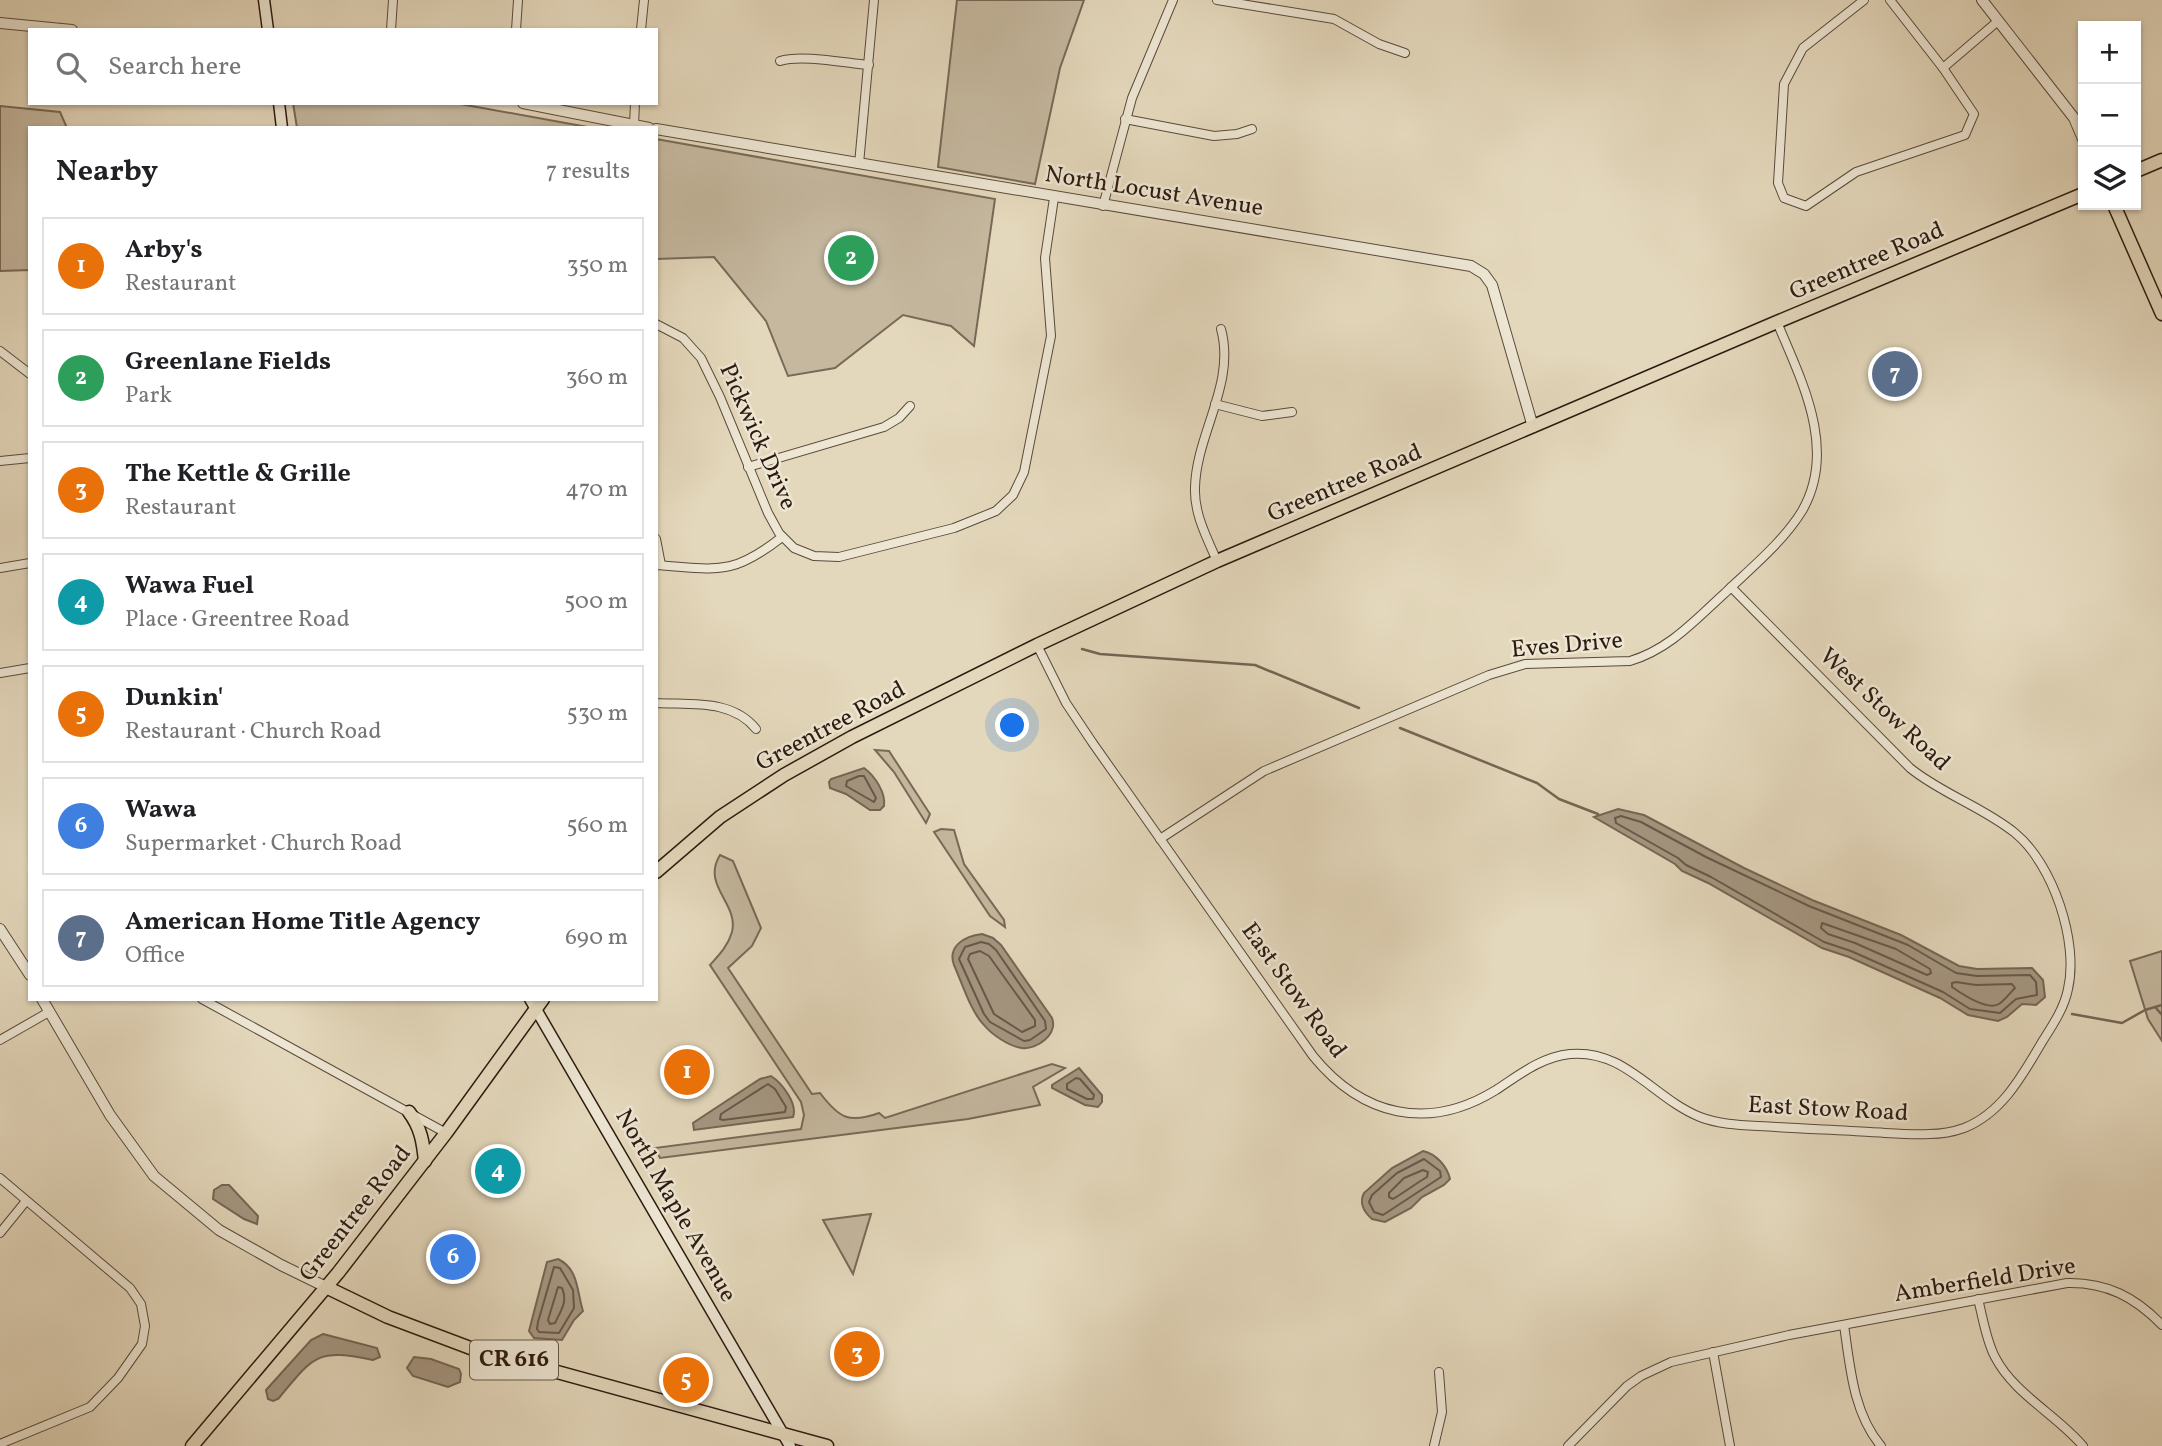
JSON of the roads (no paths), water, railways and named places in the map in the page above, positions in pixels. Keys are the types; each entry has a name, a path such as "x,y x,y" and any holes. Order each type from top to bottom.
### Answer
{"main road":[{"path":"264,0 268,28"},
{"path":"279,105 282,126"},
{"path":"2141,169 2162,160"},
{"name":"Greentree Road","path":"658,870 720,817 784,775 852,737 1037,645 1217,561 1777,321 2078,196"},
{"path":"2116,210 2162,314"},
{"name":"Greentree Road","path":"192,1446 326,1287 425,1161 536,1002"},
{"name":"North Maple Avenue","path":"536,1002 785,1442"},
{"path":"409,1112 418,1124 425,1161"},
{"name":"CR 616","path":"326,1287 388,1317 473,1349 785,1442 827,1446"}],"street":[{"path":"391,28 393,0"},
{"path":"516,28 518,0"},
{"path":"641,28 644,0"},
{"path":"859,164 874,0"},
{"path":"1103,206 1136,86 1173,0"},
{"path":"1217,0 1334,19 1379,44 1405,53"},
{"path":"1864,0 1803,48 1784,84 1778,183 1784,198 1806,206 1856,172 1965,135 1974,114 1889,0"},
{"path":"1982,0 2074,118 2078,127"},
{"path":"1942,68 1998,21"},
{"path":"0,23 51,28"},
{"path":"780,61 797,58 869,65"},
{"path":"533,105 639,126"},
{"path":"634,125 635,105"},
{"path":"1125,119 1214,136 1237,134 1252,129"},
{"name":"North Locust Avenue","path":"658,129 1471,266 1484,274 1492,285 1534,427"},
{"name":"Pickwick Drive","path":"658,325 683,338 701,358 768,513 782,537 803,553 826,558 839,557 942,532 996,511 1013,495 1024,472 1050,349 1051,323 1045,258 1055,198"},
{"name":"Eves Drive","path":"1160,839 1226,793 1264,771 1492,673 1525,664 1614,663 1645,656 1672,641 1731,587 1793,523 1806,502 1814,480 1817,448 1813,418 1802,381 1777,321"},
{"path":"1217,561 1200,520 1195,486 1225,365 1225,343 1221,329"},
{"path":"0,351 28,372"},
{"path":"1215,404 1256,416 1292,412"},
{"path":"748,467 884,427 900,418 910,406"},
{"path":"0,461 28,458"},
{"path":"659,565 729,568 757,557 782,537"},
{"path":"0,568 28,563"},
{"name":"West Stow Road","path":"1731,587 1910,768 1934,786 1987,814 2012,831 2034,852 2049,877 2067,936 2070,972 2065,999"},
{"name":"East Stow Road","path":"1037,645 1074,715 1325,1070 1352,1094 1385,1109 1419,1114 1452,1110 1482,1097 1537,1064 1551,1058 1582,1054 1611,1060 1624,1066 1688,1112 1718,1122 1803,1129 1940,1134 1978,1121 2000,1105 2040,1045 2065,999"},
{"path":"0,673 28,668"},
{"path":"658,704 719,706 741,715 756,729"},
{"path":"0,929 28,972"},
{"path":"206,1001 446,1133"},
{"path":"0,1040 45,1005 115,1123 154,1177 219,1230 326,1287"},
{"path":"0,1178 130,1288 141,1304 145,1326 142,1344 133,1359 108,1390 90,1406 0,1444"},
{"path":"0,1233 26,1201"},
{"name":"Amberfield Drive","path":"1568,1446 1627,1386 1671,1362 1844,1325 2053,1284 2081,1282 2109,1287 2134,1300 2162,1325"},
{"path":"1978,1299 1999,1364 2013,1381 2083,1446"},
{"path":"1844,1325 1861,1412 1881,1446"},
{"path":"1713,1352 1730,1446"},
{"path":"1434,1446 1441,1412 1439,1372"}],"water":[{"path":"864,768 876,780 881,790 884,806 880,810 870,810 846,794 830,788 831,779"},
{"path":"1618,809 1644,815 1744,868 1812,900 1901,935 1959,966 1977,969 2032,968 2043,980 2045,997 2036,1005 2022,1004 1998,1021 1968,1015 1940,998 1849,957 1822,948 1682,871 1675,864 1594,817"},
{"path":"982,934 1001,945 1052,1018 1052,1030 1040,1044 1022,1048 1007,1043 987,1029 971,1005 952,958 959,943"},
{"path":"1079,1068 1102,1095 1102,1102 1098,1107 1085,1105 1052,1088 1052,1085"},
{"path":"771,1076 788,1094 793,1106 793,1117 694,1130 693,1123 760,1079"},
{"path":"1423,1151 1440,1161 1450,1179 1422,1197 1411,1208 1385,1222 1372,1219 1363,1207 1364,1193 1392,1168"},
{"path":"222,1185 229,1185 258,1216 257,1224 213,1199 214,1190"},
{"path":"558,1259 565,1263 574,1275 583,1311 562,1340 534,1338 529,1331 547,1262"},
{"path":"323,1334 377,1348 380,1357 373,1360 339,1355 318,1359 300,1373 278,1399 268,1399 266,1390 311,1340"},
{"path":"414,1357 431,1359 459,1369 460,1382 448,1387 413,1376 407,1368"}],"waterway":[{"path":"1082,649 1100,654 1255,665 1359,708"},
{"path":"1400,728 1537,783 1559,799 1598,814"},
{"path":"2072,1014 2122,1023 2145,1010 2162,1005"},
{"path":"2156,1008 2162,1015"}],"place":[{"name":"Greenlane Fields","path":"851,258"},
{"name":"American Home Title Agency","path":"1895,374"},
{"name":"Arby's","path":"687,1072"},
{"name":"Wawa Fuel","path":"498,1171"},
{"name":"Wawa","path":"453,1257"},
{"name":"The Kettle & Grille","path":"857,1354"},
{"name":"Dunkin'","path":"686,1380"}]}
